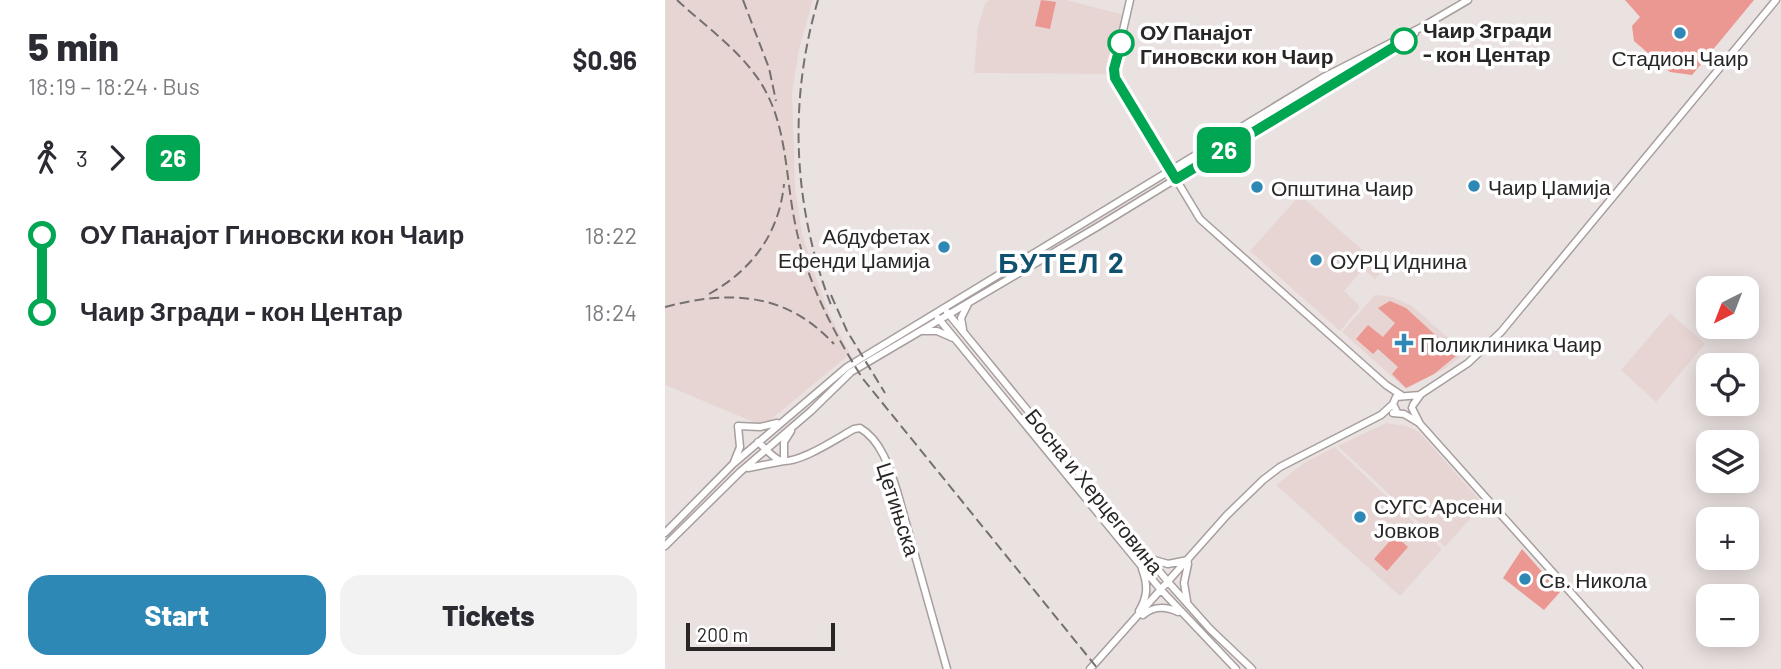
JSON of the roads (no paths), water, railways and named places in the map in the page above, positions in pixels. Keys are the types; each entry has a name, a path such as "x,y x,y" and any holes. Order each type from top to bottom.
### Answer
{"street":[{"path":"1131,0 1114,69 1115,78 1200,219 1385,385 1404,395 1420,424 1639,669"},
{"path":"946,311 967,294 1322,78 1422,27 1468,0"},
{"path":"1400,414 1412,406 1421,394 1468,363 1501,332 1776,0"},
{"path":"665,533 733,464 846,367 946,311 969,302 1176,179 1422,27"},
{"path":"965,333 961,318 969,302"},
{"name":"Босна и Херцеговина","path":"946,311 1169,583 1252,669"},
{"path":"665,546 740,472 794,426 842,379 918,332 937,316"},
{"name":"Босна и Херцеговина","path":"937,316 1161,590 1236,669"},
{"path":"918,332 937,331 958,342"},
{"path":"1385,385 1400,414"},
{"path":"1090,669 1227,515 1280,467 1381,415 1404,395 1421,394"},
{"path":"1381,415 1400,414 1420,424"},
{"path":"733,464 740,447 738,426 760,427 786,419"},
{"path":"785,461 784,442 794,426"},
{"name":"Цетињска","path":"785,461 815,451 854,429 860,428 871,438 894,480 947,669"},
{"path":"758,442 778,459 785,461"},
{"path":"740,472 751,467 785,461"},
{"path":"1146,555 1168,564 1190,559"},
{"path":"1188,605 1184,583 1190,559"},
{"path":"1128,627 1146,595 1146,580 1138,561"},
{"path":"1128,627 1156,608 1170,608 1184,616"},
{"path":"943,656 953,669"}],"railway":[{"path":"677,0 737,54 766,92 782,139 795,223 806,265 831,323 863,379 1098,669"},
{"path":"743,0 769,68 776,101"},
{"path":"818,0 802,77 799,154 809,230 831,305"},
{"path":"709,294 738,274 761,249 776,219 784,184"},
{"path":"831,295 847,331 885,393"},
{"path":"665,307 712,298 755,300 796,314 816,327 834,344"}],"place":[{"name":"Стадион Чаир","path":"1680,33"},
{"name":"Чаир Згради - кон Центар","path":"1404,41"},
{"name":"ОУ Панајот Гиновски кон Чаир","path":"1121,43"},
{"name":"Чаир Џамија","path":"1474,186"},
{"name":"Општина Чаир","path":"1257,187"},
{"name":"Абдуфетах Ефенди Џамија","path":"944,247"},
{"name":"ОУРЦ Иднина","path":"1316,260"},
{"name":"Поликлиника Чаир","path":"1404,343"},
{"name":"СУГС Арсени Јовков","path":"1360,517"},
{"name":"Св. Никола","path":"1525,579"}],"district":[{"name":"БУТЕЛ 2","path":"1062,262"}]}
